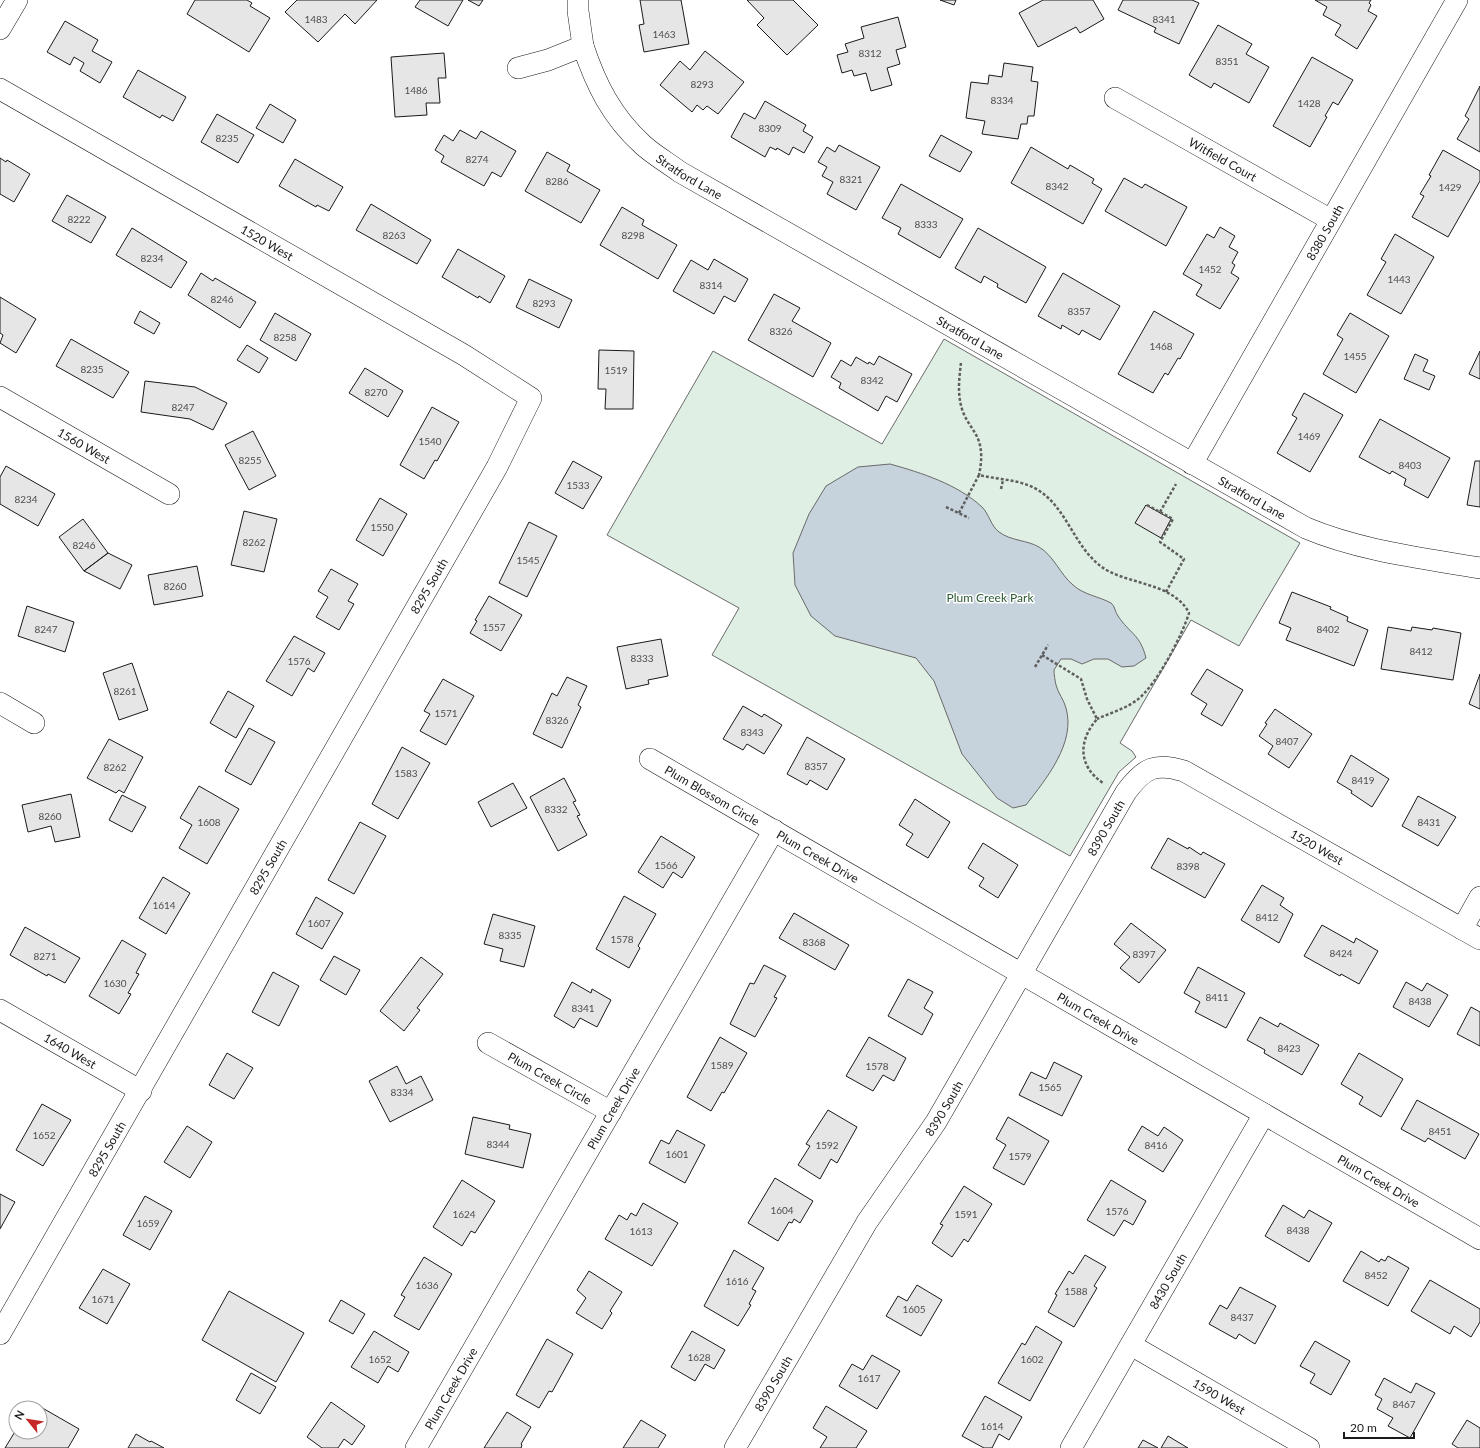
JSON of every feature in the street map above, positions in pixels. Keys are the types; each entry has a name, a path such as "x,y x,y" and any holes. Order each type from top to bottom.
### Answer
{"street":[{"path":"0,29 17,0"},
{"name":"Stratford Lane","path":"578,0 583,46 594,78 613,112 643,144 680,172 1306,528 1331,538 1366,548 1480,568"},
{"name":"8380 South","path":"1192,464 1457,0"},
{"path":"518,68 548,60 583,46"},
{"name":"1520 West","path":"0,89 464,355 532,398"},
{"name":"Witfield Court","path":"1115,98 1331,220"},
{"name":"1560 West","path":"0,398 169,494"},
{"name":"8295 South","path":"0,1334 141,1091 497,467 532,398"},
{"path":"0,703 34,723"},
{"name":"Plum Blossom Circle","path":"650,759 774,830"},
{"name":"1520 West","path":"1150,768 1167,766 1184,771 1480,940"},
{"name":"8390 South","path":"735,1448 867,1222 936,1122 1126,792 1136,779 1150,768"},
{"name":"Plum Creek Drive","path":"416,1448 774,830 1021,975 1480,1239"},
{"path":"1462,929 1480,896"},
{"name":"1640 West","path":"0,1010 141,1091"},
{"name":"Plum Creek Circle","path":"488,1043 611,1112"},
{"name":"8430 South","path":"1071,1448 1264,1114"},
{"name":"1590 West","path":"1131,1344 1309,1448"}],"path":[{"path":"959,513 979,476 982,464 981,449 976,435 963,412 959,399 958,385 961,363"},
{"path":"979,476 1024,484 1037,490 1050,499 1058,508 1084,550 1109,571 1166,592 1185,604 1189,613 1184,628 1147,692 1136,701 1097,719 1090,728 1084,740 1083,752 1086,765 1094,777 1103,783"},
{"path":"1001,489 1003,480"},
{"path":"1160,512 1176,484"},
{"path":"1147,505 1173,520 1160,542 1184,559 1166,592"},
{"path":"946,507 969,518"},
{"path":"1035,667 1048,644"},
{"path":"1042,655 1081,679 1087,699 1097,719"}],"green space":[{"name":"Plum Creek Park","path":"944,339 1300,543 1239,646 1191,620 1120,743 1132,751 1136,757 1119,772 1070,856 712,655 739,608 607,535 713,351 882,444"}],"shaded area":[{"path":"890,464 927,475 962,492 982,507 994,527 999,532 1039,547 1049,555 1068,581 1077,588 1111,603 1122,622 1138,639 1144,650 1146,658 1134,666 1122,667 1108,659 1094,659 1082,664 1071,659 1061,659 1054,670 1054,674 1057,688 1066,708 1068,721 1067,734 1057,760 1042,784 1026,805 1013,808 997,798 962,754 934,681 916,658 835,636 811,616 795,585 793,553 809,514 826,486 858,467"}],"building":[{"path":"195,0 247,0 252,3 250,6 270,18 249,52 187,14"},
{"path":"297,0 377,0 355,24 345,14 318,42 285,12"},
{"path":"420,0 463,0 448,26 415,7"},
{"path":"468,0 483,0 479,6"},
{"path":"640,0 681,0 689,44 644,52 639,25 644,24"},
{"path":"747,0 793,0 818,25 787,55 757,25 764,18"},
{"path":"940,0 956,0 954,5"},
{"path":"1043,0 1093,0 1104,19 1080,33 1076,27 1038,47 1019,13"},
{"path":"1123,0 1192,0 1199,3 1179,44 1154,32 1156,28 1118,10"},
{"path":"1315,0 1371,0 1369,3 1371,5 1368,11 1377,16 1357,49 1335,35 1341,25 1323,15 1327,7"},
{"path":"898,17 906,47 896,50 900,64 887,68 892,85 871,91 866,73 854,76 852,70 842,73 837,55 848,52 845,44 864,38 861,27"},
{"path":"65,21 98,40 92,51 112,62 100,83 80,71 84,63 74,57 70,65 47,52"},
{"path":"1218,25 1252,44 1246,54 1269,67 1249,103 1214,83 1211,88 1189,75"},
{"path":"705,51 744,82 718,114 707,106 703,110 697,105 692,112 660,85 680,61 690,70"},
{"path":"444,53 446,78 438,78 440,103 426,103 427,115 395,117 391,57"},
{"path":"1312,57 1353,80 1338,105 1333,102 1325,116 1327,117 1310,147 1273,126"},
{"path":"1004,63 1033,67 1031,81 1038,82 1034,116 1028,116 1027,124 1021,124 1018,139 982,134 985,121 966,118 971,82 988,84 989,75 1002,77"},
{"path":"138,70 186,97 173,121 162,115 160,118 123,97"},
{"path":"1480,86 1480,152 1457,139 1469,119 1465,116"},
{"path":"765,101 806,125 803,131 813,137 804,153 793,147 789,155 777,148 776,150 770,147 765,157 731,137 744,113 755,119"},
{"path":"270,104 296,120 283,143 256,128"},
{"path":"217,114 254,135 238,163 201,142"},
{"path":"460,130 476,139 481,131 516,151 501,177 492,172 484,186 441,162 444,156 435,150 444,135 453,141"},
{"path":"941,135 972,152 960,172 929,156"},
{"path":"839,145 880,167 856,210 827,194 833,182 822,176 827,167 818,162 827,147 835,152"},
{"path":"1031,147 1068,169 1070,165 1094,179 1092,183 1102,189 1083,224 1011,183"},
{"path":"1443,150 1480,171 1480,181 1448,237 1412,217 1424,196 1420,194 1431,176 1429,175"},
{"path":"547,152 570,165 567,171 600,190 581,223 525,191"},
{"path":"0,158 6,162 7,160 30,174 14,202 0,194"},
{"path":"295,159 343,187 329,211 317,205 316,207 279,186"},
{"path":"1124,178 1142,188 1145,184 1187,207 1166,246 1105,211"},
{"path":"901,184 963,219 940,258 898,234 901,228 882,218"},
{"path":"67,195 106,217 91,243 52,221"},
{"path":"371,204 431,240 417,264 356,230"},
{"path":"622,207 644,220 642,225 677,245 658,279 600,245"},
{"path":"1220,227 1235,236 1229,247 1238,252 1232,263 1235,265 1231,273 1239,278 1220,309 1196,295 1202,285 1183,274 1207,234 1214,238"},
{"path":"132,228 187,262 171,288 116,255"},
{"path":"978,228 1046,267 1026,303 997,287 998,284 984,276 981,283 955,268"},
{"path":"1395,234 1434,257 1401,314 1367,295 1386,262 1381,259"},
{"path":"458,249 505,276 490,303 479,296 478,298 442,277"},
{"path":"714,259 748,279 735,302 724,296 714,314 673,291 691,260 708,270"},
{"path":"201,273 213,281 215,278 256,302 240,328 188,295"},
{"path":"1063,273 1120,306 1100,340 1082,330 1079,335 1062,325 1061,329 1038,316"},
{"path":"529,279 572,300 559,328 516,307"},
{"path":"774,294 800,308 792,321 831,343 813,377 748,340"},
{"path":"0,297 36,319 16,353 0,343 3,335 0,333"},
{"path":"140,311 160,323 154,334 134,323"},
{"path":"1154,311 1194,334 1180,359 1178,358 1168,375 1165,373 1153,393 1118,374"},
{"path":"275,313 311,334 296,361 260,340"},
{"path":"1350,313 1389,336 1356,393 1323,374 1343,339 1337,335"},
{"path":"71,339 129,372 113,398 56,366"},
{"path":"247,345 268,358 259,373 237,360"},
{"path":"599,350 634,351 633,409 605,409 606,389 598,389"},
{"path":"1480,351 1480,379 1469,374"},
{"path":"1415,354 1428,360 1423,371 1435,376 1429,390 1404,379"},
{"path":"879,356 912,374 897,402 886,396 878,411 839,388 841,383 831,377 841,360 851,366 856,357 868,364 869,362 874,365"},
{"path":"365,368 403,391 388,417 349,393"},
{"path":"145,381 195,387 227,403 213,430 190,419 141,412"},
{"path":"1304,393 1343,415 1310,472 1277,453 1297,418 1292,415"},
{"path":"432,407 459,422 437,461 435,460 424,479 400,465"},
{"path":"1380,419 1450,458 1428,498 1404,485 1406,479 1392,471 1390,474 1359,457"},
{"path":"253,431 276,476 249,490 225,445"},
{"path":"573,461 602,477 583,509 555,493"},
{"path":"1475,461 1480,461 1480,507 1467,505"},
{"path":"6,466 55,494 38,526 0,504 0,477"},
{"path":"380,498 407,514 383,556 356,540"},
{"path":"1146,505 1171,519 1161,538 1135,523"},
{"path":"244,511 277,519 264,572 231,565"},
{"path":"83,519 108,553 84,571 59,537"},
{"path":"529,522 557,536 527,597 499,583"},
{"path":"108,553 132,565 120,589 84,571"},
{"path":"197,566 203,596 154,605 148,575"},
{"path":"331,569 358,584 348,601 354,604 339,630 316,617 328,597 318,591"},
{"path":"1292,592 1331,607 1330,609 1348,617 1347,621 1368,630 1354,666 1286,640 1291,628 1279,623"},
{"path":"489,596 522,615 501,651 470,633 477,621 475,620"},
{"path":"27,606 74,622 65,652 18,636"},
{"path":"1388,627 1411,631 1412,627 1432,630 1433,628 1461,633 1453,680 1381,669"},
{"path":"294,636 325,653 314,672 308,668 292,696 266,681"},
{"path":"661,639 668,676 648,680 649,684 626,689 617,647"},
{"path":"132,663 148,710 119,720 103,673"},
{"path":"1207,669 1243,690 1222,726 1201,714 1207,704 1191,694"},
{"path":"1480,674 1480,709 1469,704"},
{"path":"567,677 587,686 578,705 581,707 562,748 533,734 552,693 557,696"},
{"path":"443,679 474,696 446,745 420,731 430,714 424,711"},
{"path":"228,691 254,706 236,738 210,723"},
{"path":"743,706 762,717 764,714 782,725 764,754 747,744 743,750 723,739"},
{"path":"1275,709 1312,734 1289,768 1268,754 1273,746 1259,736 1267,724 1265,723"},
{"path":"249,728 275,742 251,785 225,771"},
{"path":"807,737 845,759 827,790 810,780 807,785 787,774"},
{"path":"109,739 143,757 124,793 119,790 116,793 87,778"},
{"path":"402,747 430,763 398,819 372,804"},
{"path":"1351,755 1389,779 1372,807 1351,793 1352,791 1337,782"},
{"path":"564,778 576,801 573,802 580,815 577,816 587,835 558,851 530,797"},
{"path":"513,783 527,808 491,827 478,802"},
{"path":"199,786 239,809 207,864 179,848 192,825 180,818"},
{"path":"71,794 80,837 55,842 51,826 28,832 22,805"},
{"path":"122,795 146,807 132,832 109,820"},
{"path":"1418,796 1456,817 1438,846 1402,826"},
{"path":"915,799 950,822 928,858 906,845 913,834 899,825"},
{"path":"360,822 386,836 354,894 328,880"},
{"path":"661,836 695,857 682,878 673,872 663,888 638,872"},
{"path":"1168,838 1188,849 1189,847 1201,855 1203,852 1225,864 1205,898 1151,868"},
{"path":"983,843 1018,865 998,898 979,886 984,878 968,868"},
{"path":"163,877 190,893 166,934 139,918"},
{"path":"1262,885 1284,898 1280,905 1293,914 1279,943 1241,920"},
{"path":"624,896 656,914 638,946 640,948 629,968 596,949"},
{"path":"316,897 343,913 322,949 296,934"},
{"path":"794,913 849,945 835,970 779,938"},
{"path":"493,914 535,926 524,967 500,961 503,949 484,944"},
{"path":"1131,923 1166,950 1139,983 1120,968 1130,957 1114,944"},
{"path":"1322,925 1354,943 1356,938 1378,951 1359,984 1341,974 1340,976 1304,956"},
{"path":"25,927 80,958 65,983 48,974 47,976 10,955"},
{"path":"122,940 146,954 136,973 139,974 128,993 131,994 119,1014 89,996"},
{"path":"334,956 360,970 346,995 320,980"},
{"path":"421,957 443,974 417,1008 420,1010 404,1031 380,1011"},
{"path":"764,965 786,976 774,997 777,998 755,1037 730,1024 750,983 754,984"},
{"path":"1198,967 1245,993 1226,1028 1195,1012 1200,1002 1184,993"},
{"path":"273,972 299,986 279,1026 252,1012"},
{"path":"908,979 933,992 924,1008 933,1014 922,1035 888,1016"},
{"path":"572,982 591,993 592,989 611,1000 597,1027 580,1018 574,1028 554,1016"},
{"path":"1406,982 1422,991 1427,983 1448,995 1429,1027 1393,1007"},
{"path":"1471,1007 1480,1012 1480,1046 1457,1034"},
{"path":"1260,1017 1278,1027 1280,1023 1319,1045 1302,1075 1264,1053 1265,1050 1247,1040"},
{"path":"720,1037 747,1053 724,1093 722,1092 711,1111 687,1097"},
{"path":"869,1037 906,1058 894,1081 883,1075 873,1091 846,1076"},
{"path":"227,1053 253,1068 234,1099 209,1085"},
{"path":"1359,1053 1403,1079 1381,1117 1359,1104 1363,1097 1341,1084"},
{"path":"1054,1062 1082,1076 1062,1116 1019,1095 1031,1072 1046,1079"},
{"path":"397,1066 406,1084 421,1076 433,1100 390,1122 369,1081"},
{"path":"1417,1100 1479,1134 1465,1159 1428,1138 1425,1142 1401,1129"},
{"path":"42,1104 71,1120 43,1166 16,1150"},
{"path":"828,1110 857,1127 837,1163 831,1159 820,1179 798,1165 810,1146 806,1144"},
{"path":"473,1117 510,1125 509,1129 531,1134 523,1168 465,1154"},
{"path":"1008,1117 1049,1141 1024,1185 993,1168 1006,1145 996,1139"},
{"path":"187,1126 212,1142 190,1178 164,1162"},
{"path":"1142,1126 1158,1136 1164,1127 1183,1140 1163,1172 1128,1150"},
{"path":"677,1130 705,1145 685,1183 649,1163 661,1140 669,1144"},
{"path":"775,1178 813,1201 800,1223 794,1219 792,1223 789,1222 778,1241 748,1223"},
{"path":"462,1180 495,1201 475,1233 471,1231 462,1246 433,1227"},
{"path":"1111,1180 1146,1201 1133,1225 1124,1220 1114,1236 1087,1220"},
{"path":"964,1186 992,1204 968,1242 964,1239 952,1257 932,1243 943,1225 940,1224"},
{"path":"0,1194 15,1202 0,1229"},
{"path":"145,1196 172,1211 150,1250 123,1235"},
{"path":"643,1203 678,1223 652,1266 605,1239 619,1215 627,1220 631,1213 636,1216"},
{"path":"1283,1205 1304,1218 1309,1210 1332,1223 1309,1262 1265,1236"},
{"path":"734,1250 764,1268 752,1289 756,1291 749,1304 751,1305 738,1326 704,1306"},
{"path":"1361,1251 1379,1262 1381,1259 1385,1261 1388,1256 1409,1268 1388,1306 1343,1281"},
{"path":"1085,1255 1106,1267 1094,1286 1097,1288 1074,1327 1048,1312 1057,1295 1055,1294 1069,1271 1073,1274"},
{"path":"424,1257 452,1274 419,1330 394,1316 405,1297 401,1295"},
{"path":"103,1269 130,1284 107,1324 79,1308"},
{"path":"589,1271 622,1292 610,1311 612,1313 602,1329 576,1313 586,1298 577,1290"},
{"path":"1430,1280 1480,1309 1480,1322 1471,1337 1454,1326 1450,1334 1411,1311"},
{"path":"917,1285 942,1300 921,1336 886,1316 898,1296 907,1301"},
{"path":"1240,1287 1276,1306 1255,1344 1239,1334 1236,1339 1209,1324 1220,1305 1227,1309"},
{"path":"229,1291 304,1333 276,1382 202,1340"},
{"path":"341,1300 365,1314 353,1334 329,1321"},
{"path":"1036,1326 1062,1342 1030,1401 998,1383 1022,1343 1025,1345"},
{"path":"374,1331 409,1352 398,1372 388,1366 378,1383 351,1367"},
{"path":"692,1331 725,1350 714,1369 705,1364 695,1381 671,1367"},
{"path":"547,1339 573,1354 552,1392 549,1391 539,1408 516,1395"},
{"path":"1315,1341 1350,1361 1331,1395 1310,1383 1315,1374 1300,1366"},
{"path":"872,1355 900,1371 877,1409 839,1386 852,1364 863,1370"},
{"path":"251,1373 276,1387 260,1414 236,1400"},
{"path":"1384,1378 1411,1393 1416,1383 1435,1393 1410,1438 1388,1426 1393,1418 1377,1409 1382,1399 1375,1395"},
{"path":"985,1396 1022,1417 1009,1440 999,1434 992,1448 984,1448 962,1436"},
{"path":"331,1402 365,1426 352,1445 344,1439 338,1448 322,1448 307,1437"},
{"path":"826,1406 867,1431 856,1448 820,1448 827,1437 813,1428"},
{"path":"48,1411 79,1429 68,1448 5,1448 10,1440 48,1440"},
{"path":"507,1412 531,1427 521,1444 521,1448 484,1448"},
{"path":"641,1420 666,1435 658,1448 623,1448"},
{"path":"1467,1420 1480,1428 1480,1448 1458,1448 1452,1444"},
{"path":"136,1434 150,1442 151,1441 164,1448 128,1448"},
{"path":"1168,1436 1188,1448 1161,1448"},
{"path":"1143,1440 1158,1448 1138,1448"}]}
